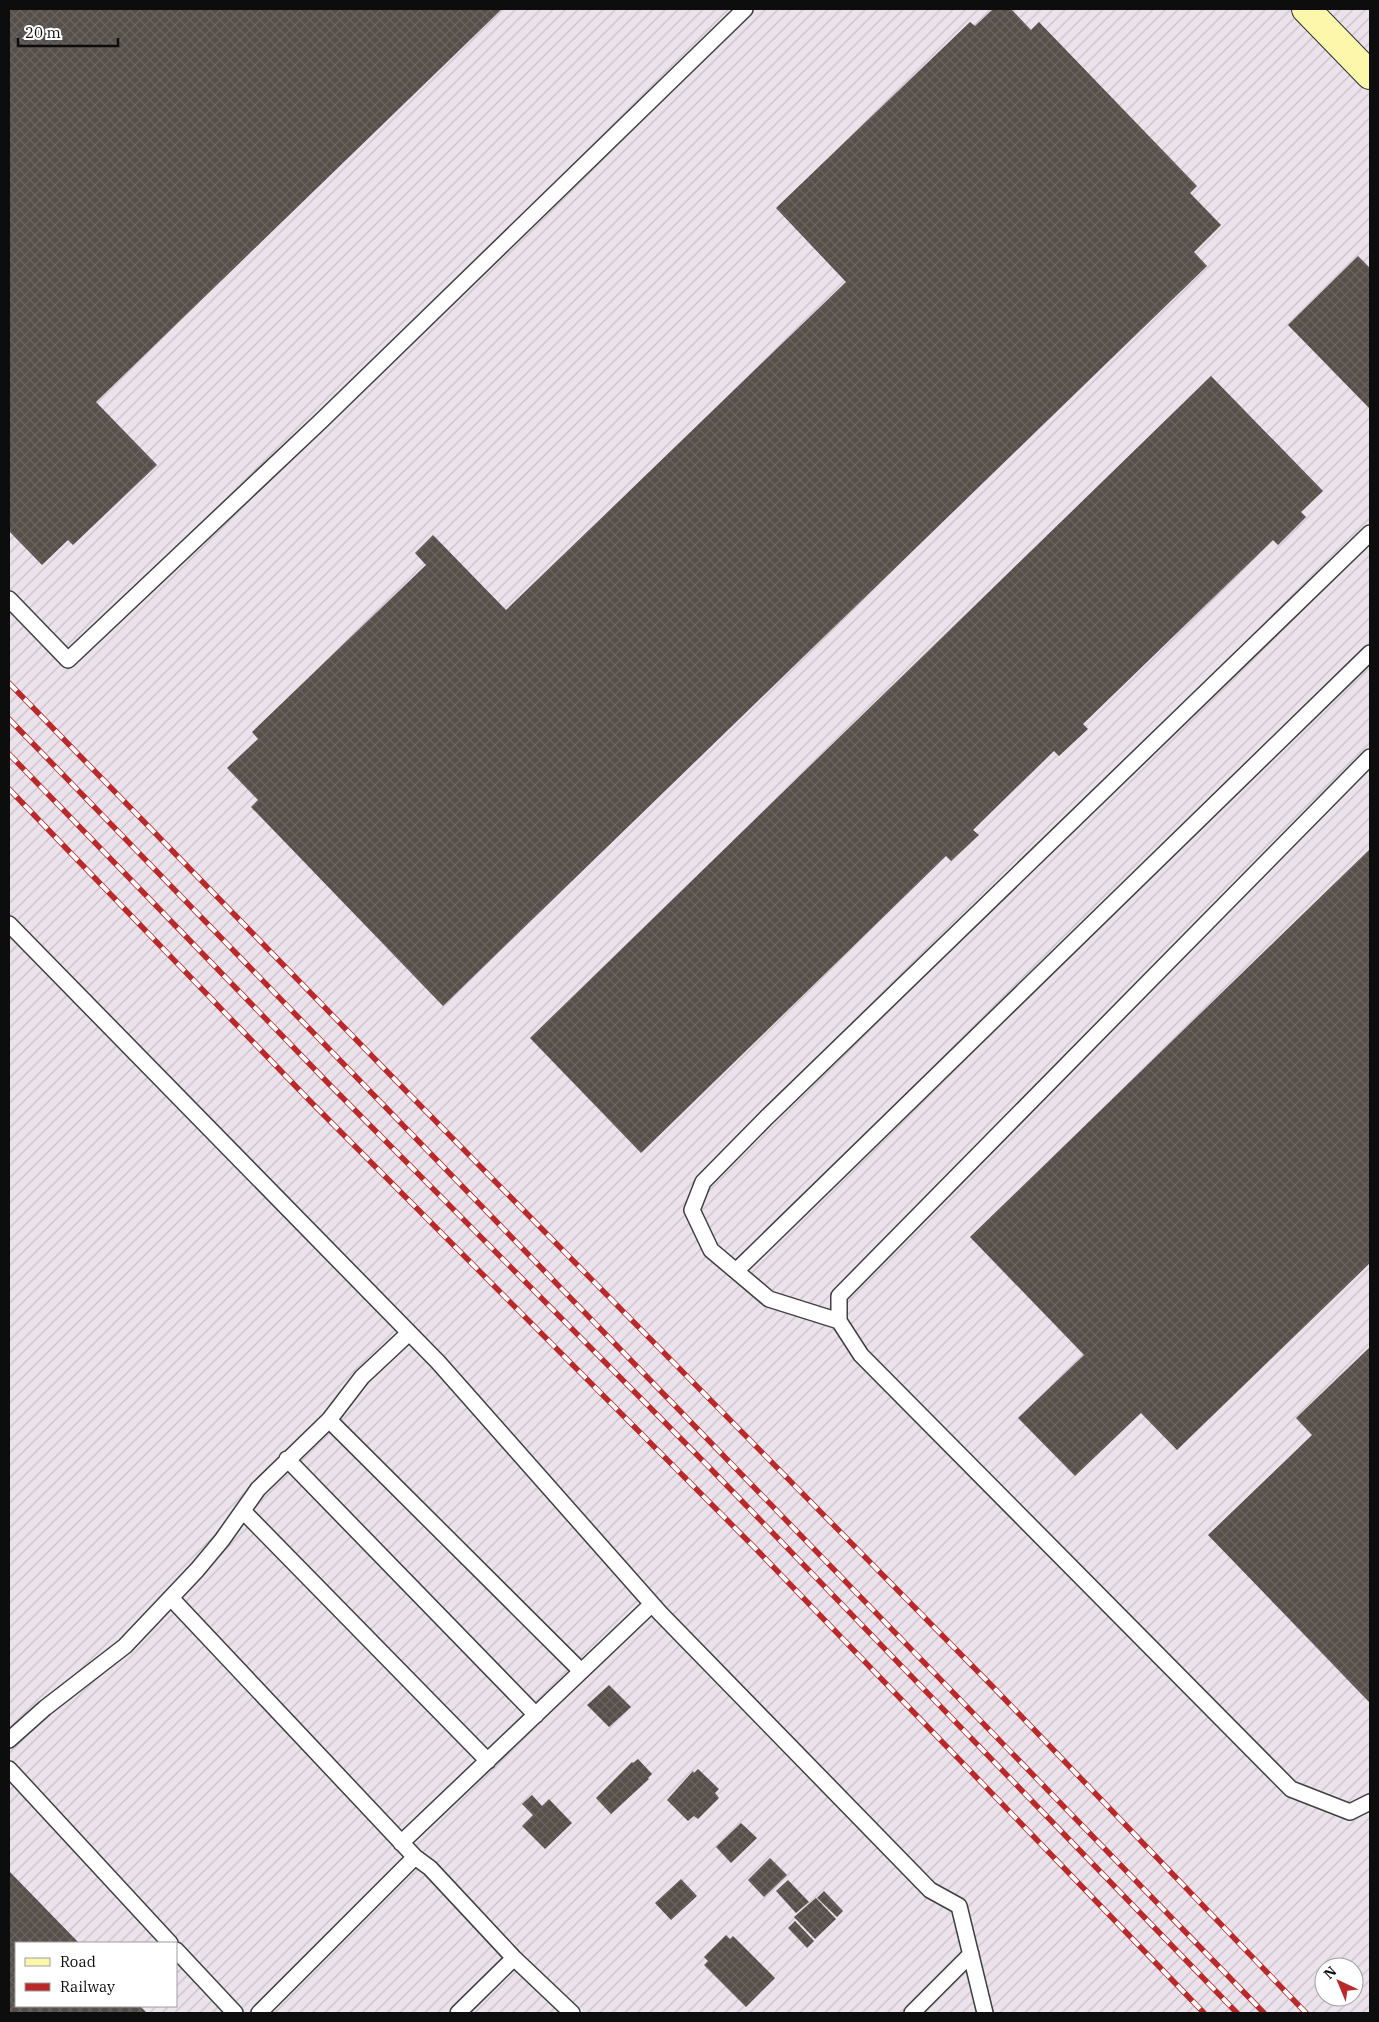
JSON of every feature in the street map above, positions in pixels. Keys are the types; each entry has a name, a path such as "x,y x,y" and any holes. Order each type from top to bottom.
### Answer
{"street":[{"path":"1306,9 1370,75"}],"lane":[{"path":"9,599 68,660 322,420 745,9"},
{"path":"839,1321 769,1299 711,1250 692,1210 703,1182 767,1117 1370,533"},
{"path":"736,1271 1370,653"},
{"path":"1370,757 839,1296 839,1321 861,1355 1291,1789 1350,1812 1370,1802"},
{"path":"9,924 438,1362 652,1604 930,1890 958,1906 985,2013"},
{"path":"9,1740 45,1708 125,1646 197,1570 258,1489 329,1420 362,1377 409,1333"},
{"path":"329,1420 581,1671"},
{"path":"287,1459 536,1715"},
{"path":"243,1511 488,1761"},
{"path":"171,1598 401,1843 430,1868 514,1958 572,2013"},
{"path":"401,1843 652,1604"},
{"path":"9,1769 169,1942"},
{"path":"259,2013 415,1857"},
{"path":"178,1952 235,2013"},
{"path":"912,2013 971,1954"},
{"path":"458,2013 514,1958"}],"shaded area":[{"path":"9,9 1370,9 1370,2013 9,2013"}],"building":[{"path":"9,9 502,9 96,402 157,465 73,545 68,540 42,565 9,531"},
{"path":"993,9 1011,9 1031,30 1039,22 1197,186 1190,193 1221,225 1194,252 1207,266 443,1006 251,807 258,800 227,768 258,739 252,732 426,565 415,553 433,535 506,610 846,282 776,208 970,22 975,26"},
{"path":"1358,256 1370,268 1370,409 1288,325"},
{"path":"1211,376 1323,491 1301,512 1306,517 1278,545 1273,540 1083,724 1088,729 1059,756 1054,751 973,830 979,835 951,861 946,856 641,1153 530,1038"},
{"path":"1370,849 1370,1263 1177,1450 1141,1413 1075,1476 1018,1418 1084,1355 970,1237"},
{"path":"1370,1347 1370,1703 1208,1535 1312,1435 1296,1418"},
{"path":"609,1685 631,1707 609,1727 587,1705"},
{"path":"638,1759 652,1774 611,1814 596,1798 632,1762"},
{"path":"698,1769 719,1789 715,1793 719,1798 698,1819 694,1816 688,1821 667,1800 693,1771 694,1773"},
{"path":"532,1795 542,1806 549,1799 572,1823 545,1849 522,1826 533,1815 522,1804"},
{"path":"741,1823 757,1838 731,1863 716,1847"},
{"path":"770,1858 787,1875 764,1897 748,1880"},
{"path":"9,1871 78,1942 15,1942 15,2007 141,2007 147,2013 9,2013"},
{"path":"681,1879 697,1896 671,1920 655,1903"},
{"path":"788,1880 809,1902 796,1913 776,1891"},
{"path":"824,1891 843,1911 837,1917 817,1898"},
{"path":"816,1898 836,1919 815,1939 794,1917"},
{"path":"795,1921 814,1941 807,1948 788,1928"},
{"path":"726,1935 730,1939 733,1936 775,1978 746,2007 704,1965 708,1961 704,1957"}],"railway":[{"path":"9,683 408,1093 996,1690 1306,2013"},
{"path":"9,719 1264,2013"},
{"path":"9,754 329,1084 708,1466 1237,2013"},
{"path":"9,789 309,1100 756,1549 1204,2013"}]}
